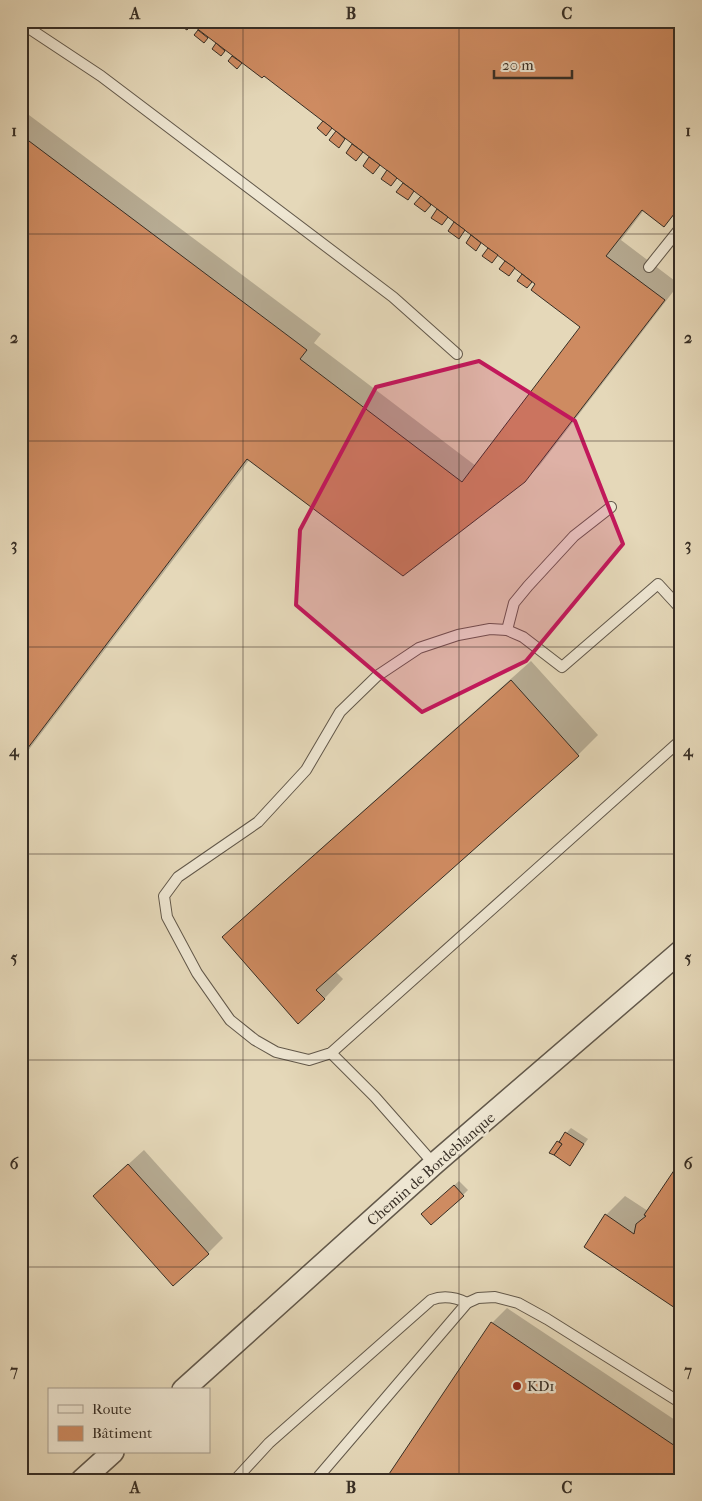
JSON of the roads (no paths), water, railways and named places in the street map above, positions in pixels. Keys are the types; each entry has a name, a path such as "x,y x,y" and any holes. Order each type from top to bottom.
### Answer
{"street":[{"name":"Chemin de Bordeblanque","path":"185,1388 434,1164 681,951"},
{"path":"82,1480 111,1454"}],"lane":[{"path":"21,23 101,76 370,280 457,354"},
{"path":"649,268 681,227"},
{"path":"507,630 514,603 528,586 574,536 611,507"},
{"path":"681,609 658,584 562,667 523,637 507,630 490,629 458,635 419,648 377,676 340,712 306,770 258,822 178,878 164,896 167,918 197,972 230,1020 255,1040 276,1052 309,1060 330,1053 681,740"},
{"path":"330,1053 375,1097 434,1164"},
{"path":"235,1480 269,1443 431,1300 439,1297 448,1297 458,1298 467,1303"},
{"path":"324,1480 318,1476 467,1303 478,1298 495,1297 518,1303 547,1319 681,1403"}],"place":[{"name":"KD1","path":"517,1386"}]}
